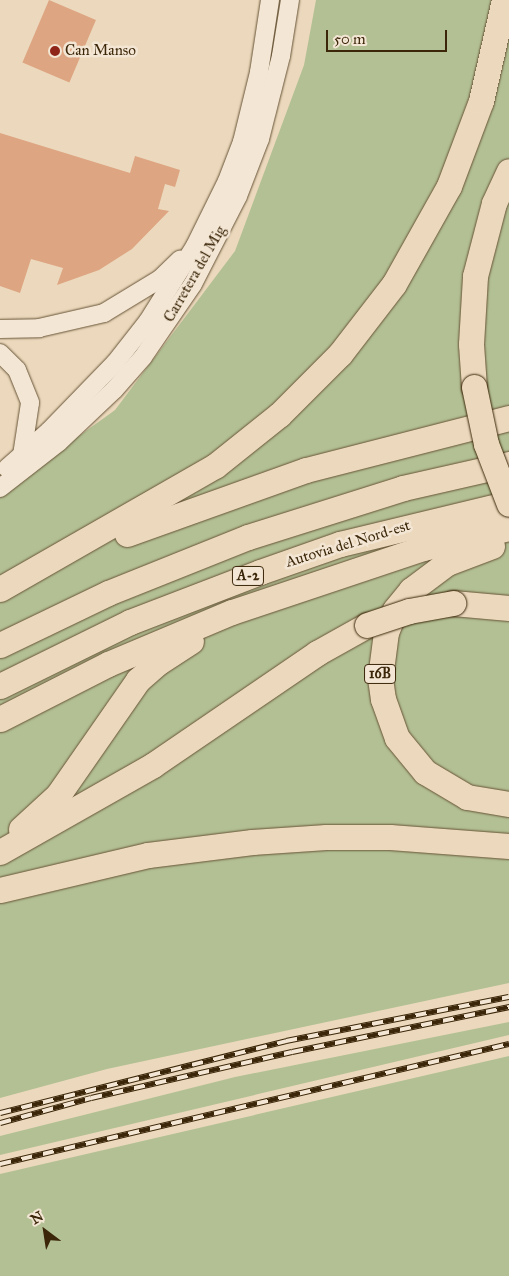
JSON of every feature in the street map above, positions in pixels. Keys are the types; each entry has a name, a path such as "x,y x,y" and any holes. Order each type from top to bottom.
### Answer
{"highway":[{"path":"0,589 130,517 215,466 279,415 340,354 394,284 449,186 481,101 504,0"},
{"path":"509,171 494,203 475,276 471,344 474,387 486,444 509,503"},
{"path":"0,589 165,518 244,491 382,449 509,418"},
{"name":"A-2","path":"0,645 108,592 248,537 403,488 509,464"},
{"name":"Autovia del Nord-est","path":"0,686 122,626 206,591 340,544 509,503"},
{"path":"0,719 124,657 296,589 423,548 509,528"},
{"name":"16B","path":"509,540 448,563 411,590 395,610 386,632 380,678 383,700 397,738 425,772 467,797 509,804"},
{"path":"0,843 28,824 58,795 119,703 145,674 190,642 296,589"},
{"path":"0,852 153,765 317,653 367,625 409,611 453,604 509,608"},
{"path":"0,890 148,855 252,842 326,837 390,837 509,846"}],"street":[{"name":"Carretera del Mig","path":"0,473 69,412 126,349 174,282 195,246 227,181 242,142 259,72 270,0"},
{"name":"Carretera del Mig","path":"0,488 59,442 114,390 143,358 193,284 238,196 260,139 281,56 290,0"},
{"path":"0,329 39,328 104,313 160,279 195,246"},
{"path":"0,353 17,370 30,403 22,455"}],"green space":[{"path":"316,0 509,0 509,983 107,1069 0,1098 0,493 115,410 235,251 304,65"},
{"path":"509,1022 509,1035 0,1155 0,1136 235,1077"},
{"path":"509,1056 509,1276 0,1276 0,1174"}],"building":[{"name":"Can Manso","path":"49,0 96,20 69,83 22,63"},
{"path":"0,133 130,173 135,156 180,170 175,187 165,184 158,209 169,211 132,249 99,270 57,285 63,268 31,259 20,293 0,286"}],"railway":[{"path":"0,1113 286,1041 509,997"},
{"path":"0,1123 91,1098 292,1052 509,1007"},
{"path":"0,1164 509,1044"}],"place":[{"name":"Can Manso","path":"55,51"}]}
